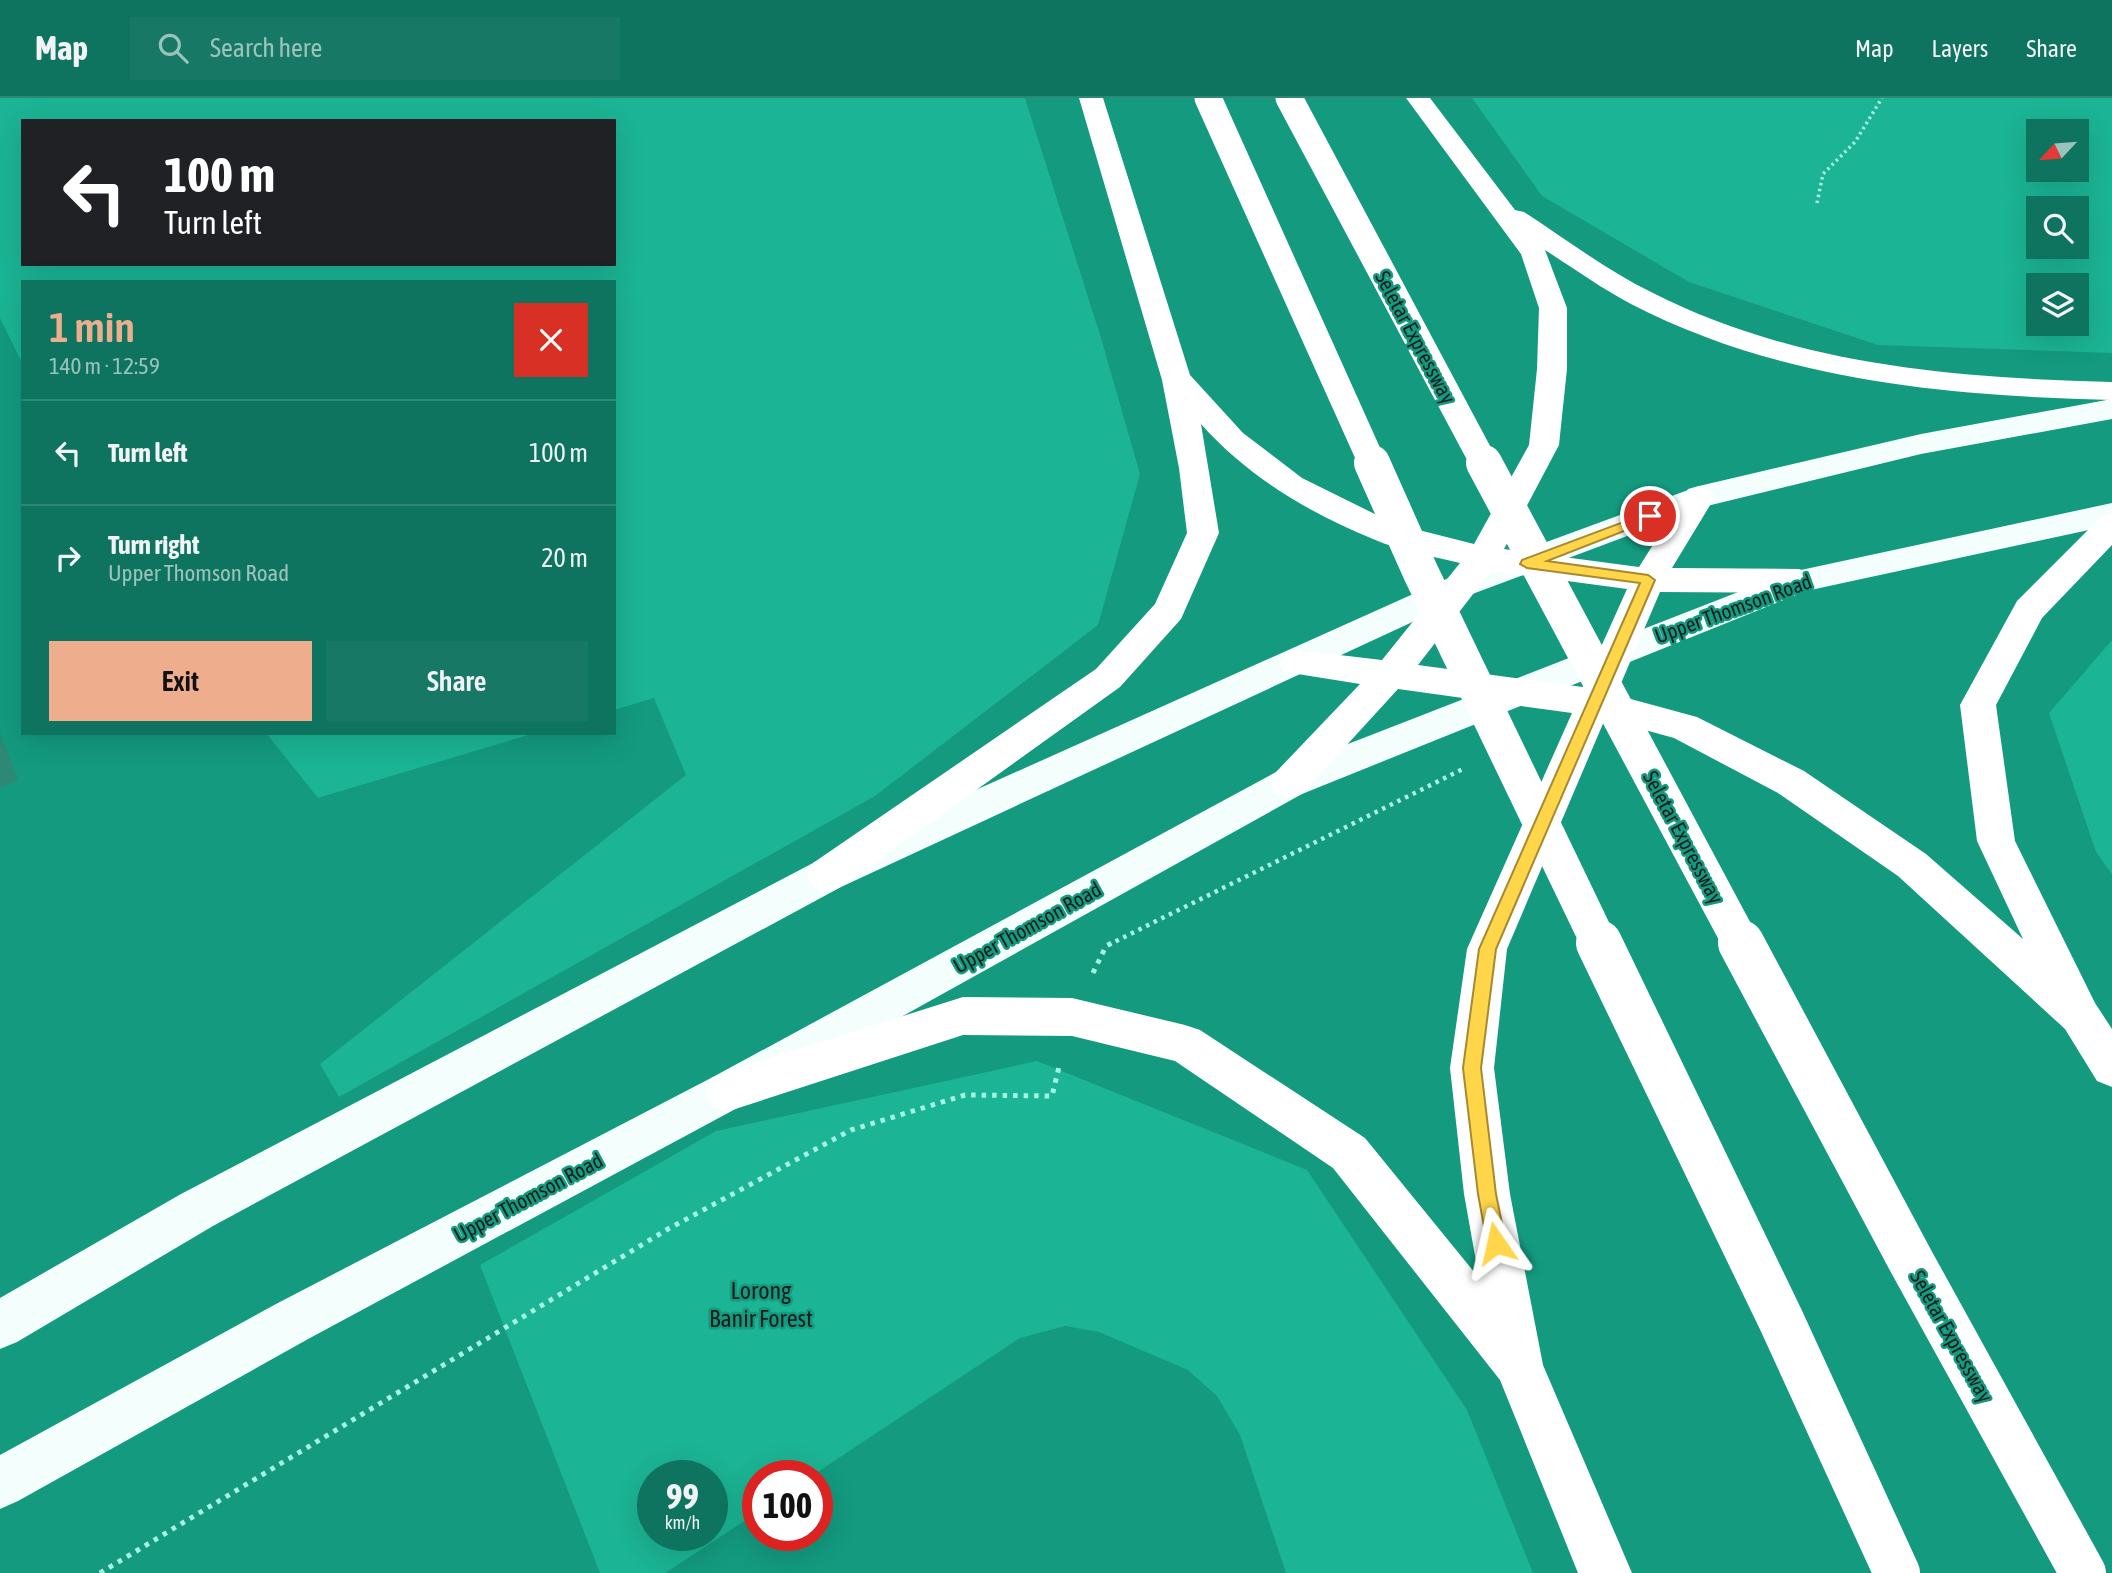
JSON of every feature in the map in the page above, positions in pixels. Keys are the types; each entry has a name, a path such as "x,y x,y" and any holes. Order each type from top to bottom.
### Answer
{"highway":[{"path":"827,875 1108,678 1169,611 1202,533 1195,468 1177,380 1091,98"},
{"path":"1208,98 1421,573 1769,1295 1897,1573"},
{"name":"Seletar Expressway","path":"1289,98 1912,1263 2083,1573"},
{"path":"1289,783 1390,675 1463,585 1483,558 1544,446 1552,369 1553,308 1534,253 1418,98"},
{"path":"1498,208 1640,297 1723,334 1787,354 1867,373 2007,390 2112,391"},
{"path":"1177,380 1232,440 1291,485 1385,532 1483,558 1648,580 1799,581"},
{"path":"1605,1573 1519,1366 1487,1194 1472,1068 1487,949 1648,580 1699,497"},
{"path":"2112,524 2029,610 1978,705 1996,841 2080,1016 2112,1068"},
{"path":"1297,663 1595,703 1684,727 1791,782 1912,865 2080,1016"},
{"path":"726,1092 962,1016 1072,1017 1185,1044 1349,1153 1519,1366"}],"main road":[{"path":"0,1325 197,1210 827,875 1297,663 1463,585 1527,564 1699,497 1921,444 2112,410"},
{"name":"Upper Thomson Road","path":"0,1483 293,1321 726,1092 1289,783 1799,581 2112,514"}],"path":[{"path":"1816,203 1823,174 1855,142 1882,98"},
{"path":"100,1573 668,1229 851,1130 965,1095 1052,1096 1072,1017 1107,946 1469,765"}],"green space":[{"path":"0,98 1025,98 1101,338 1140,474 1098,625 875,796 339,1097 320,1064 686,775 654,698 616,709 616,280 21,280 21,361 0,318"},
{"path":"1472,98 2112,98 2112,353 1878,345 1689,282 1542,196"},
{"path":"2112,640 2112,874 2096,852 2049,713"},
{"path":"268,735 528,735 318,798"},
{"name":"Lorong Banir Forest","path":"1037,1061 1307,1170 1467,1410 1533,1573 1286,1573 1240,1435 1217,1396 1188,1370 1099,1332 1065,1326 1020,1338 833,1462 742,1460 742,1522 728,1532 728,1460 637,1460 637,1551 699,1551 665,1573 600,1573 480,1265 716,1131"}],"route":[{"path":"1496,1243 1487,1194 1472,1068 1487,949 1648,580 1527,564 1650,516"}]}
